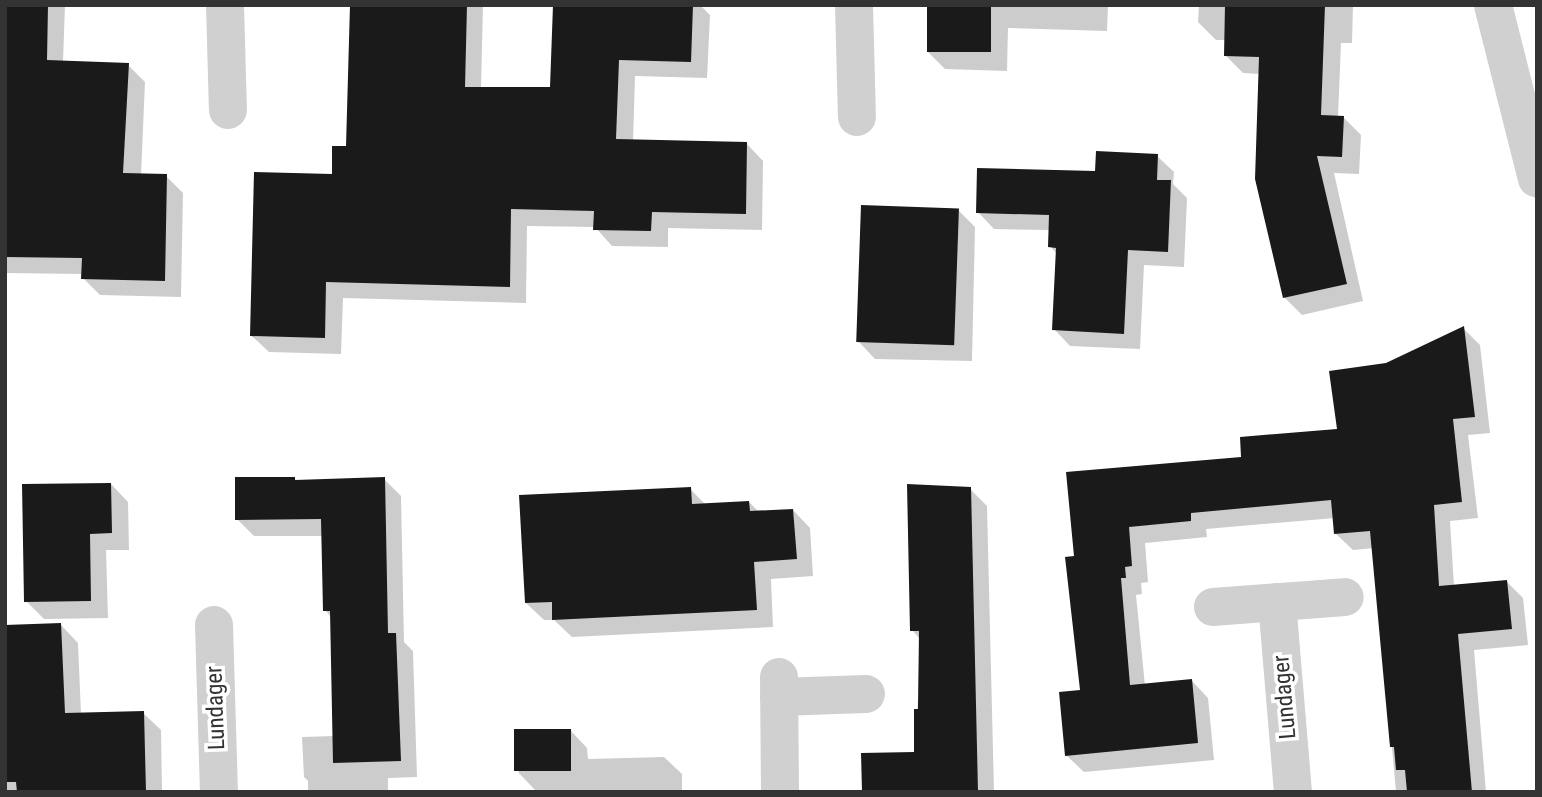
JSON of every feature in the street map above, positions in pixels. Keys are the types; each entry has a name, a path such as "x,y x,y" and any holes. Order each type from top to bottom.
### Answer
{"street":[{"path":"225,5 228,110"},
{"path":"854,5 857,117"},
{"path":"1493,5 1537,178"},
{"path":"1213,607 1345,597"},
{"name":"Lundager","path":"1277,602 1293,792"},
{"name":"Lundager","path":"214,625 219,792"},
{"path":"780,792 779,687 866,694"}],"building":[{"path":"5,5 48,5 47,60 129,63 123,173 167,174 165,281 81,279 82,258 5,257"},
{"path":"350,5 467,5 465,87 550,87 553,5 693,5 691,62 619,60 616,139 747,142 746,214 652,212 651,231 593,230 594,211 511,209 510,287 326,282 325,338 250,336 254,172 332,174 332,146 346,146"},
{"path":"927,5 991,5 991,52 927,52"},
{"path":"1225,5 1325,5 1321,115 1344,116 1342,157 1317,156 1347,284 1283,298 1255,179 1259,57 1224,56"},
{"path":"1096,151 1158,154 1157,180 1171,180 1168,252 1128,250 1124,334 1052,330 1056,248 1048,247 1049,215 976,213 977,168 1095,171"},
{"path":"861,205 959,208 954,345 856,342"},
{"path":"1464,326 1475,417 1453,419 1462,502 1434,505 1439,586 1507,580 1512,629 1458,634 1472,792 1407,792 1405,770 1396,770 1394,747 1390,747 1370,531 1334,534 1331,500 1191,513 1191,521 1129,527 1132,566 1125,567 1126,578 1121,578 1130,685 1192,679 1198,743 1065,756 1059,692 1080,690 1065,557 1074,556 1066,472 1241,457 1240,437 1337,429 1329,371 1386,363"},
{"path":"235,477 295,477 295,480 385,477 388,633 396,633 401,761 333,763 330,611 323,611 321,519 235,520"},
{"path":"111,483 112,533 90,534 91,601 24,602 22,484"},
{"path":"907,484 971,487 978,792 862,792 861,753 914,752 914,709 918,709 919,631 910,631"},
{"path":"691,487 692,504 749,501 750,511 793,509 797,559 754,562 757,610 552,620 552,602 525,603 519,495"},
{"path":"61,623 65,713 144,711 146,792 17,792 16,782 5,782 5,625"},
{"path":"514,729 571,729 571,771 514,771"}]}
